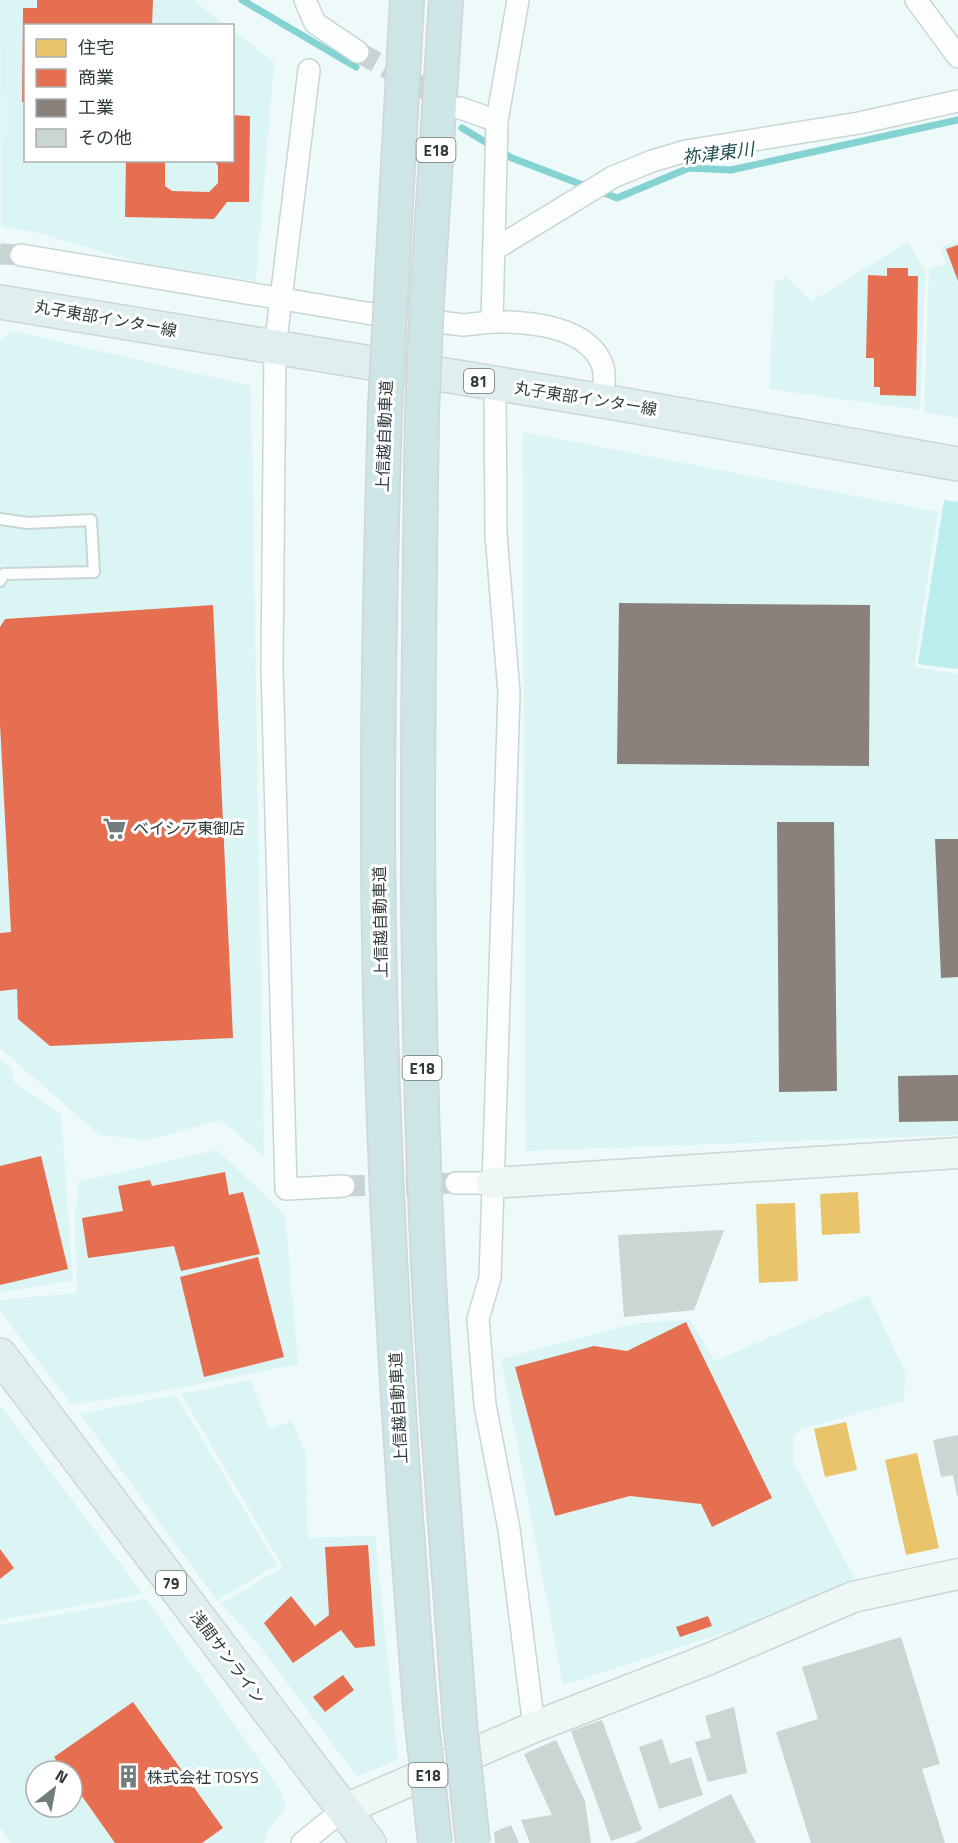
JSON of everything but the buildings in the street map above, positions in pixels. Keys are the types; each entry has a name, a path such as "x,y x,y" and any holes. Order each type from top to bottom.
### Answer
{"highway":[{"path":"395,0 399,116"},
{"name":"上信越自動車道","path":"407,0 385,407 378,666 380,950 388,1213 401,1466 420,1706 435,1843"},
{"name":"E18","path":"446,0 422,411 418,674 419,941 426,1217 460,1724 473,1843"}],"main road":[{"name":"丸子東部インター線","path":"0,302 603,400 958,464"},
{"name":"浅間サンライン","path":"0,1355 369,1843"}],"street":[{"path":"305,0 315,23 358,52"},
{"path":"492,322 497,129 518,0"},
{"path":"916,0 958,57"},
{"path":"309,70 274,348 272,667 286,1189 344,1186"},
{"path":"495,249 605,182 652,161 686,151 859,123 958,101"},
{"path":"460,108 497,129"},
{"path":"21,255 281,298 463,325 492,322 546,324 594,350 604,369 603,400"},
{"path":"495,384 496,534 509,693 490,1278 478,1319 485,1406 509,1529 534,1727"},
{"path":"456,1183 492,1183 958,1153"},
{"path":"302,1843 343,1810 534,1727 709,1659 853,1597 958,1574"}],"lane":[{"path":"0,519 28,523 91,520 94,572 4,574 0,581"}],"shaded area":[{"path":"0,0 193,0 225,24 24,24 24,162 234,162 234,31 274,62 256,281 150,266 35,232 1,227"},
{"path":"958,241 958,418 924,412 929,269 946,264 941,247"},
{"path":"908,242 925,271 920,410 769,389 775,283 786,277 812,301"},
{"path":"12,331 251,386 264,1157 221,1120 147,1140 100,1135 0,1048 0,340"},
{"path":"523,432 938,512 914,667 958,674 958,1135 525,1151"},
{"path":"944,500 958,502 958,669 918,664"},
{"path":"0,1059 11,1067 14,1082 61,1114 73,1281 0,1292"},
{"path":"217,1150 285,1215 298,1364 178,1388 72,1405 0,1311 0,1300 77,1293 75,1222 78,1182"},
{"path":"869,1295 905,1372 904,1401 800,1429 793,1438 793,1461 860,1589 563,1685 501,1359 636,1323 690,1320 715,1361"},
{"path":"250,1380 270,1429 292,1421 306,1454 308,1538 375,1536 398,1759 357,1777 259,1645 221,1604 283,1567 181,1394"},
{"path":"176,1395 277,1565 217,1600 80,1414"},
{"path":"0,1405 143,1594 0,1620"},
{"path":"146,1599 283,1794 285,1810 269,1828 264,1843 11,1843 0,1827 0,1625"}],"waterway":[{"name":"祢津東川","path":"242,0 356,67"},
{"name":"祢津東川","path":"599,191 617,198 689,168 731,170 958,120"},
{"name":"祢津東川","path":"462,128 512,158 588,187"}],"tunnel":[{"path":"358,52 449,102"},
{"path":"0,254 21,255"},
{"path":"344,1186 456,1183"}],"place":[{"name":"ベイシア東御店","path":"115,828"},
{"name":"株式会社 TOSYS","path":"129,1777"}]}
